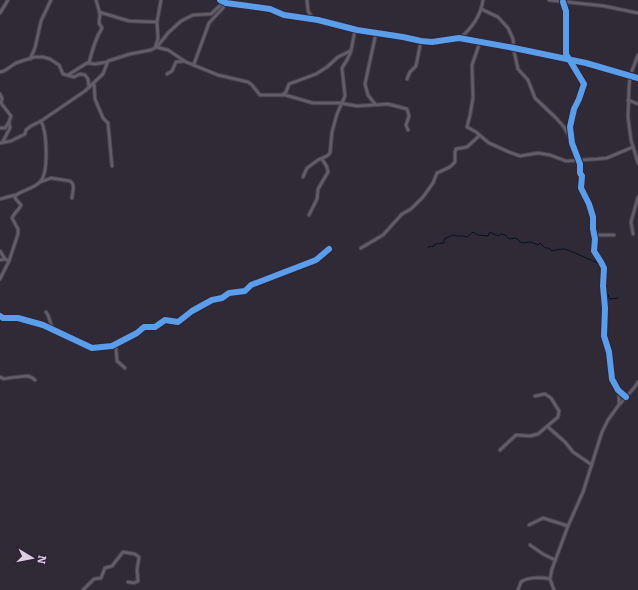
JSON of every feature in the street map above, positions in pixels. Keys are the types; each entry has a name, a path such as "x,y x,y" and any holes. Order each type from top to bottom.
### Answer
{"street":[{"path":"0,13 8,0"},
{"path":"30,59 34,50 41,20 51,0"},
{"path":"89,63 93,45 96,42 98,34 102,28 99,23 99,12 96,0"},
{"path":"156,47 158,37 157,22 161,0"},
{"path":"220,0 270,10 288,16 313,19 355,30 376,32 421,41 432,42 459,38 514,48 638,78"},
{"path":"307,0 308,11 313,19"},
{"path":"459,38 473,24 484,0"},
{"path":"549,0 604,6 638,13"},
{"path":"563,1 566,11 566,52 568,60 584,84 570,124 572,143"},
{"path":"67,76 81,66 89,63 95,64 107,62 130,54 151,50 156,47 181,21 193,15 211,14 225,2"},
{"path":"194,64 209,23 222,9 225,2"},
{"path":"481,9 503,21 511,34 517,68 528,80 535,98 555,116 564,127 579,160 580,172 582,176 581,188 592,213 595,242 594,251 604,268 604,329 609,352 609,368 612,379 618,390 626,396"},
{"path":"99,12 129,21 157,22"},
{"path":"303,177 304,172 308,168 330,153 332,132 340,103 344,99 345,94 342,69 351,51 355,30"},
{"path":"375,104 368,95 365,84 376,32"},
{"path":"407,78 416,66 421,41"},
{"path":"480,42 472,65 473,98 467,127 477,132 479,136 488,143 518,155 538,153 550,155 563,160 607,158 633,147"},
{"path":"156,47 171,52 184,61 218,75 248,82 260,95 282,95 310,102 340,103 355,106 388,104 406,109 409,116 406,125 408,130"},
{"path":"282,95 286,92 289,84 316,74 338,57 351,51"},
{"path":"638,55 630,76 628,100 629,124 633,147 638,163"},
{"path":"0,72 16,63 34,57 43,56 60,66 62,74 74,77 80,74 85,75 88,79 89,88"},
{"path":"167,74 172,71 176,62 184,61"},
{"path":"1,143 13,140 25,134 26,130 31,126 89,88 103,74 107,62"},
{"path":"94,83 95,99 102,116 108,123 112,166"},
{"path":"0,94 2,98 1,102 11,115 5,128 0,128"},
{"path":"628,100 638,104"},
{"path":"40,121 43,125 47,152 44,175 40,182"},
{"path":"1,143 10,128 9,122"},
{"path":"361,248 380,237 402,214 411,209 423,197 433,184 437,174 456,162 456,149 467,147 479,136"},
{"path":"309,215 317,199 318,189 328,172 322,158"},
{"path":"0,199 16,195 40,182 52,178 70,181 73,183 72,198"},
{"path":"0,279 9,261 19,232 12,220 15,212 21,206 15,198 16,195"},
{"path":"633,234 631,222 638,196"},
{"path":"594,235 614,236"},
{"path":"0,316 4,318 18,318 43,325 90,347 112,346 137,333 144,327 156,327 165,320 178,322 192,311 212,300 222,298 229,293 245,291 251,285 316,260 329,249"},
{"path":"0,251 5,259 9,261"},
{"path":"0,260 5,259"},
{"path":"46,312 53,330"},
{"path":"112,346 116,348 117,361 125,368"},
{"path":"0,377 4,379 9,377 19,378 29,376 35,380"},
{"path":"554,590 550,577 555,560 592,465 602,432 608,420 626,396 637,386 638,382"},
{"path":"618,390 619,405"},
{"path":"500,450 516,434 534,435 548,427 558,417 559,411 551,398 547,395 535,396"},
{"path":"548,427 565,442 573,452 592,465"},
{"path":"529,525 543,518 568,526"},
{"path":"530,545 555,560"},
{"path":"83,590 95,579 101,578 105,568 112,566 123,552 135,554 139,557 137,570 138,581 134,583 128,582"},
{"path":"518,590 523,580 550,577"}],"waterway":[{"path":"428,247 434,246 435,244 444,243 444,239 453,235 467,237 473,232 478,235 488,236 490,232 498,236 501,234 505,235 509,239 516,238 522,243 531,242 538,245 540,243 545,248 549,248 552,251 565,249 600,265 600,270 603,273"},
{"path":"605,288 610,299 618,298"}],"cycle path":[{"path":"220,0 226,3 270,9 284,15 318,20 357,30 421,41 432,42 459,38 514,48 586,63 638,78"},
{"path":"563,2 566,11 566,54 584,84 574,109 570,127 572,143 580,164 580,173 582,176 581,188 589,204 593,217 595,239 594,251 604,268 604,336 609,352 612,379 618,390 626,397"},
{"path":"0,316 3,318 18,318 43,325 92,348 112,346 137,333 144,327 155,327 165,320 178,322 192,311 212,300 222,298 229,293 245,291 251,285 316,260 329,249"}]}
